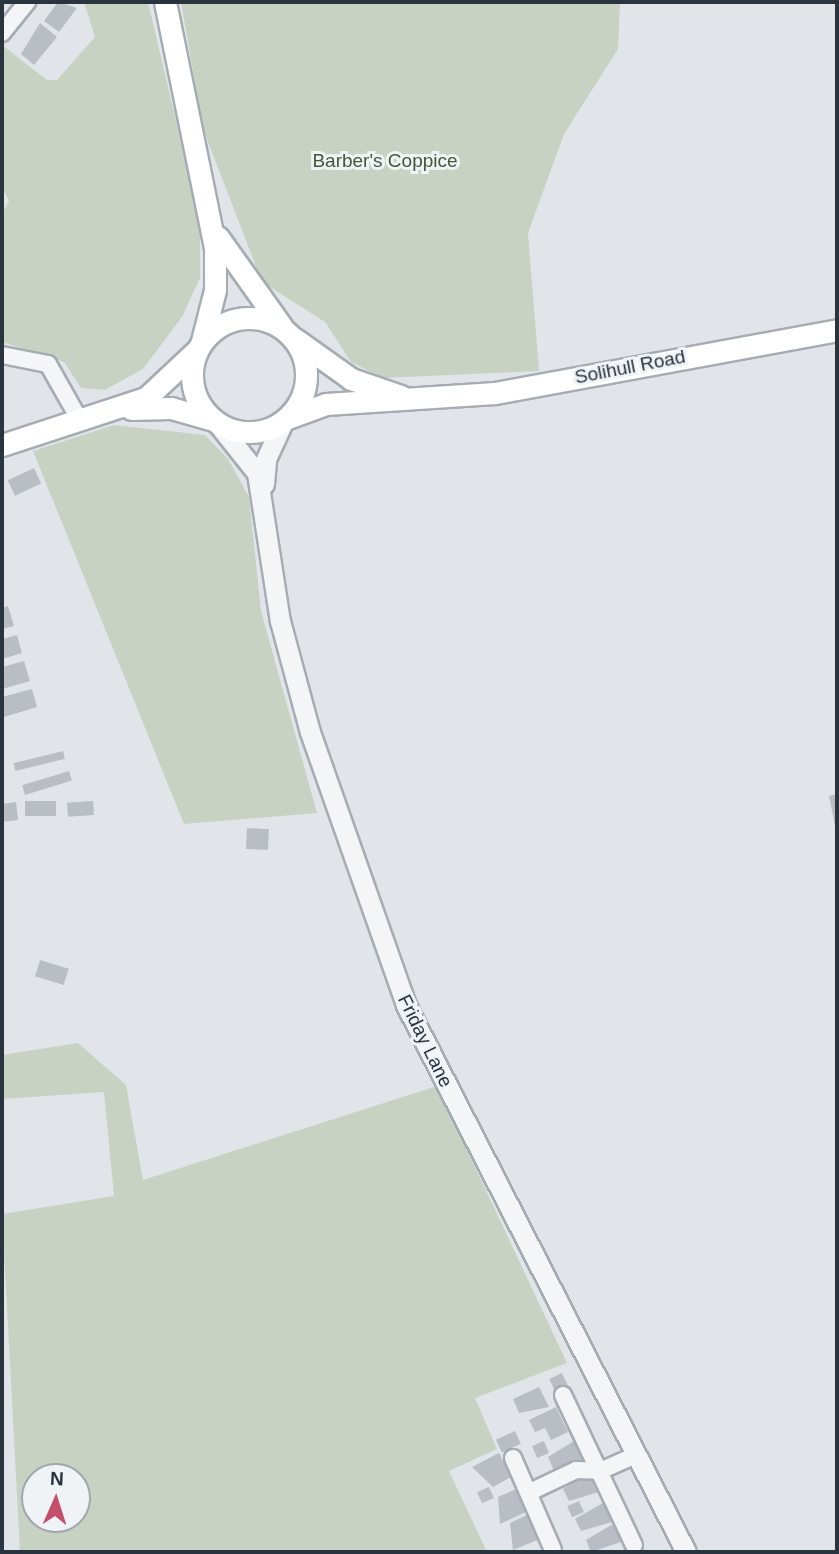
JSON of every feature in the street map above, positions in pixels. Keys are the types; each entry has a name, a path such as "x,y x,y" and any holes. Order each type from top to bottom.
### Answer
{"main road":[{"path":"165,2 212,226 215,290 199,346 194,389 214,422"},
{"path":"2,445 78,416 105,411 156,407 252,431 285,420 306,381 288,332 236,268 212,226"},
{"path":"105,411 156,392 199,346 238,319 288,332"},
{"name":"Solihull Road","path":"285,420 326,404 422,401 837,330"},
{"name":"Solihull Road","path":"288,332 351,379 422,401"}],"street":[{"path":"2,33 27,2"},
{"path":"2,355 48,364 78,416"},
{"name":"Friday Lane","path":"285,420 266,459 263,492 280,621 310,732 406,1005 634,1456 686,1552"},
{"name":"Friday Lane","path":"214,422 249,458 263,492"},
{"path":"563,1395 634,1545"},
{"path":"532,1491 576,1470 600,1471 634,1456"},
{"path":"513,1458 532,1491 553,1550"}],"green space":[{"path":"84,2 148,2 200,222 200,278 182,317 143,369 105,390 81,388 64,362 2,342 2,214 9,201 2,187 2,45 47,80 57,80 95,37"},
{"name":"Barber's Coppice","path":"181,2 620,2 618,49 564,134 528,233 539,371 383,378 351,362 325,322 262,282 203,129"},
{"path":"114,425 205,435 228,459 249,497 261,611 317,813 184,824 33,451"},
{"path":"78,1043 126,1085 143,1180 437,1086 567,1363 475,1398 497,1449 449,1471 487,1552 20,1552 2,1214 114,1196 104,1092 2,1099 2,1055"}],"building":[{"path":"58,2 77,8 59,32 44,21"},
{"path":"40,23 57,37 34,65 21,54"},
{"path":"34,468 41,483 15,496 8,480"},
{"path":"8,606 14,626 2,629 2,608"},
{"path":"17,635 22,653 2,659 2,639"},
{"path":"24,661 30,681 2,689 2,667"},
{"path":"32,689 37,707 4,717 2,697"},
{"path":"63,751 65,759 15,771 14,763"},
{"path":"69,771 72,781 25,795 22,785"},
{"path":"837,794 837,831 836,831 829,796"},
{"path":"25,801 56,801 56,816 25,816"},
{"path":"93,801 94,815 68,817 67,803"},
{"path":"16,802 18,820 2,822 2,804"},
{"path":"247,828 269,829 268,850 246,849"},
{"path":"40,960 69,969 64,985 35,976"},
{"path":"562,1373 568,1386 555,1392 549,1379"},
{"path":"539,1387 549,1407 519,1413 513,1399"},
{"path":"556,1407 568,1432 551,1440 545,1428 535,1432 529,1420"},
{"path":"515,1431 521,1444 502,1453 496,1440"},
{"path":"544,1441 549,1453 537,1458 532,1446"},
{"path":"574,1441 584,1460 554,1471 548,1457"},
{"path":"499,1453 511,1477 493,1487 472,1467"},
{"path":"589,1472 599,1492 569,1501 563,1489"},
{"path":"489,1487 494,1498 482,1503 477,1492"},
{"path":"516,1489 526,1512 500,1524 498,1497"},
{"path":"579,1501 584,1512 572,1517 567,1506"},
{"path":"603,1503 612,1522 581,1531 575,1519"},
{"path":"529,1514 540,1539 513,1550 510,1523"},
{"path":"613,1524 621,1542 591,1552 586,1540"}]}
